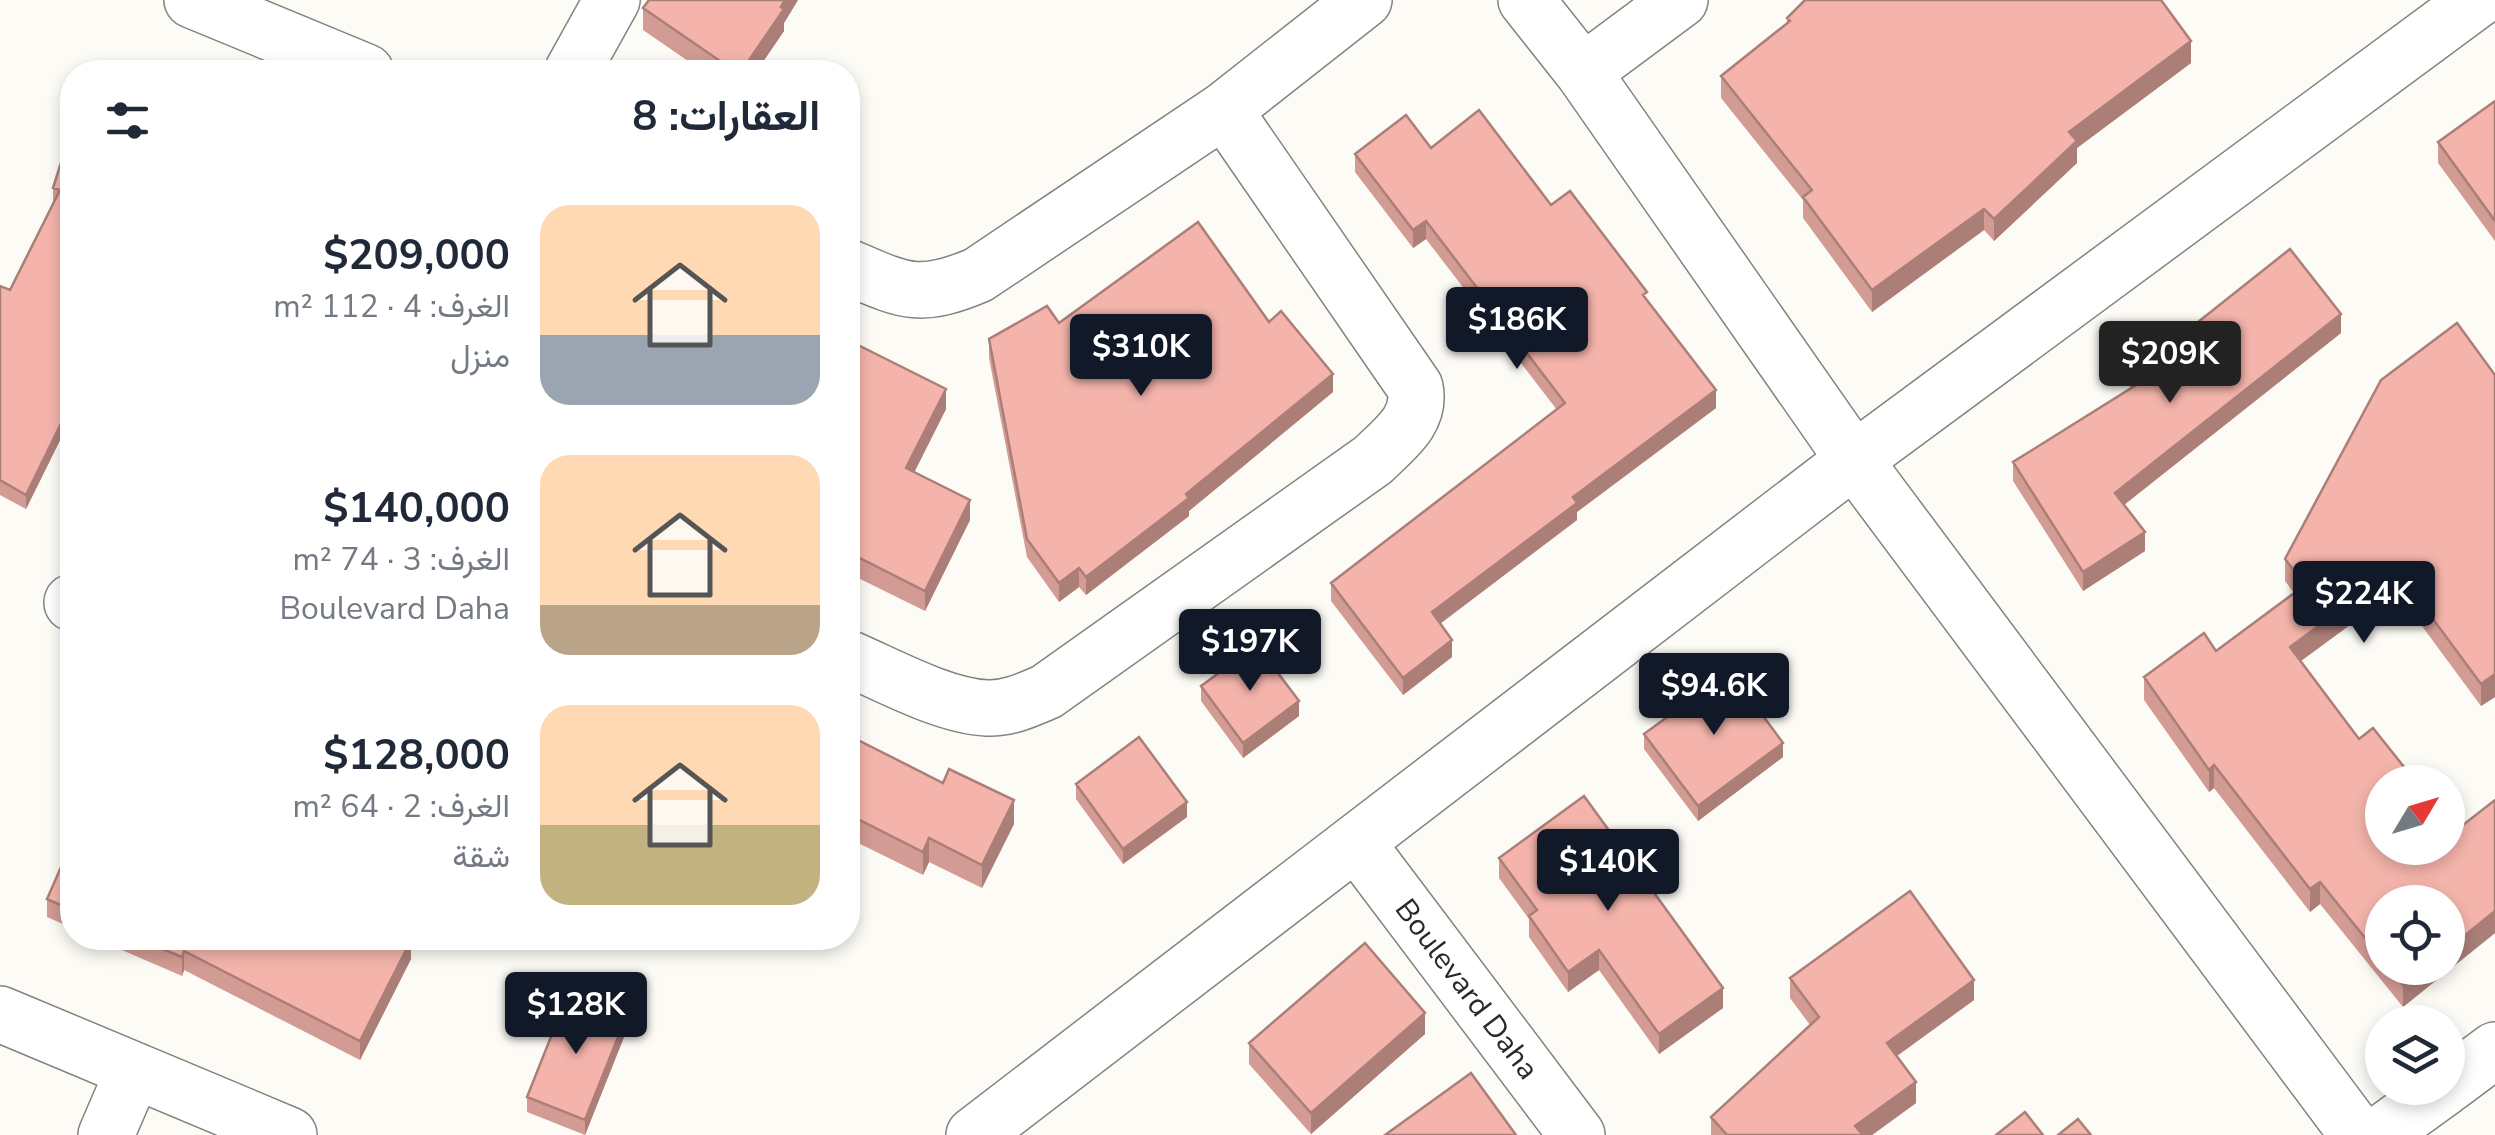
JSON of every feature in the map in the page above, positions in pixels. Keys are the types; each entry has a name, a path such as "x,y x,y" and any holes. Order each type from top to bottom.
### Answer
{"street":[{"path":"192,0 289,59"},
{"path":"579,60 612,0"},
{"path":"860,272 900,289 944,290 1004,260 1224,110 1364,0"},
{"path":"1526,0 1584,72 1854,460 2358,1135"},
{"path":"1584,72 1680,0"},
{"path":"974,1135 1854,460 2477,0"},
{"path":"860,663 947,699 986,708 1017,705 1046,692 1373,460 1406,428 1417,405 1416,387 1224,110"},
{"name":"Boulevard Daha","path":"1356,842 1577,1135"},
{"path":"0,1014 289,1135"},
{"path":"2465,1072 2495,1050"},
{"path":"106,1135 134,1070"},
{"path":"2379,1135 2420,1105"}],"building":[{"path":"649,0 785,0 781,7 784,9 749,60 719,60 643,8"},
{"path":"1805,0 2161,0 2191,41 2069,132 2077,141 1994,219 1984,209 1872,290 1803,197 1812,190 1721,76 1790,21 1787,18"},
{"path":"2495,101 2495,221 2438,142"},
{"path":"1479,110 1551,205 1570,191 1716,390 1573,497 1577,503 1432,612 1452,640 1403,678 1331,583 1565,403 1426,221 1413,230 1355,154 1406,115 1431,148"},
{"path":"60,166 60,190 53,188"},
{"path":"60,190 60,426 26,495 0,480 0,286 10,290"},
{"path":"1198,222 1269,322 1281,311 1333,374 1186,494 1189,498 1086,577 1079,568 1059,583 1027,539 989,339 1047,306 1059,323"},
{"path":"2290,249 2341,314 2115,493 2145,532 2083,572 2013,462 2136,385 2130,376"},
{"path":"2457,323 2495,375 2495,674 2481,684 2396,569 2290,647 2359,739 2373,728 2402,765 2365,765 2365,865 2465,865 2465,823 2495,800 2495,911 2465,935 2465,885 2365,885 2365,938 2320,882 2310,889 2214,765 2209,770 2144,677 2204,633 2216,651 2305,585 2285,559 2381,380"},
{"path":"860,346 946,389 906,468 970,500 925,591 860,558"},
{"path":"1257,645 1299,701 1243,743 1201,686"},
{"path":"1730,671 1783,743 1698,806 1644,734"},
{"path":"1139,737 1187,802 1123,849 1076,784"},
{"path":"860,741 943,783 949,769 1014,800 982,865 929,838 923,852 860,820"},
{"path":"1584,796 1723,988 1659,1034 1599,950 1568,972 1529,916 1537,910 1499,858"},
{"path":"60,869 60,905 47,899"},
{"path":"1910,891 1974,980 1887,1043 1916,1082 1855,1126 1863,1135 1727,1135 1711,1117 1819,1017 1790,978"},
{"path":"1365,943 1425,1013 1311,1113 1249,1043"},
{"path":"165,950 406,950 360,1041 184,951 182,957"},
{"path":"568,994 626,1017 585,1120 527,1097"},
{"path":"1471,1073 1516,1135 1385,1135"},
{"path":"2025,1112 2043,1135 1996,1135"},
{"path":"2078,1119 2091,1135 2058,1135"}]}
